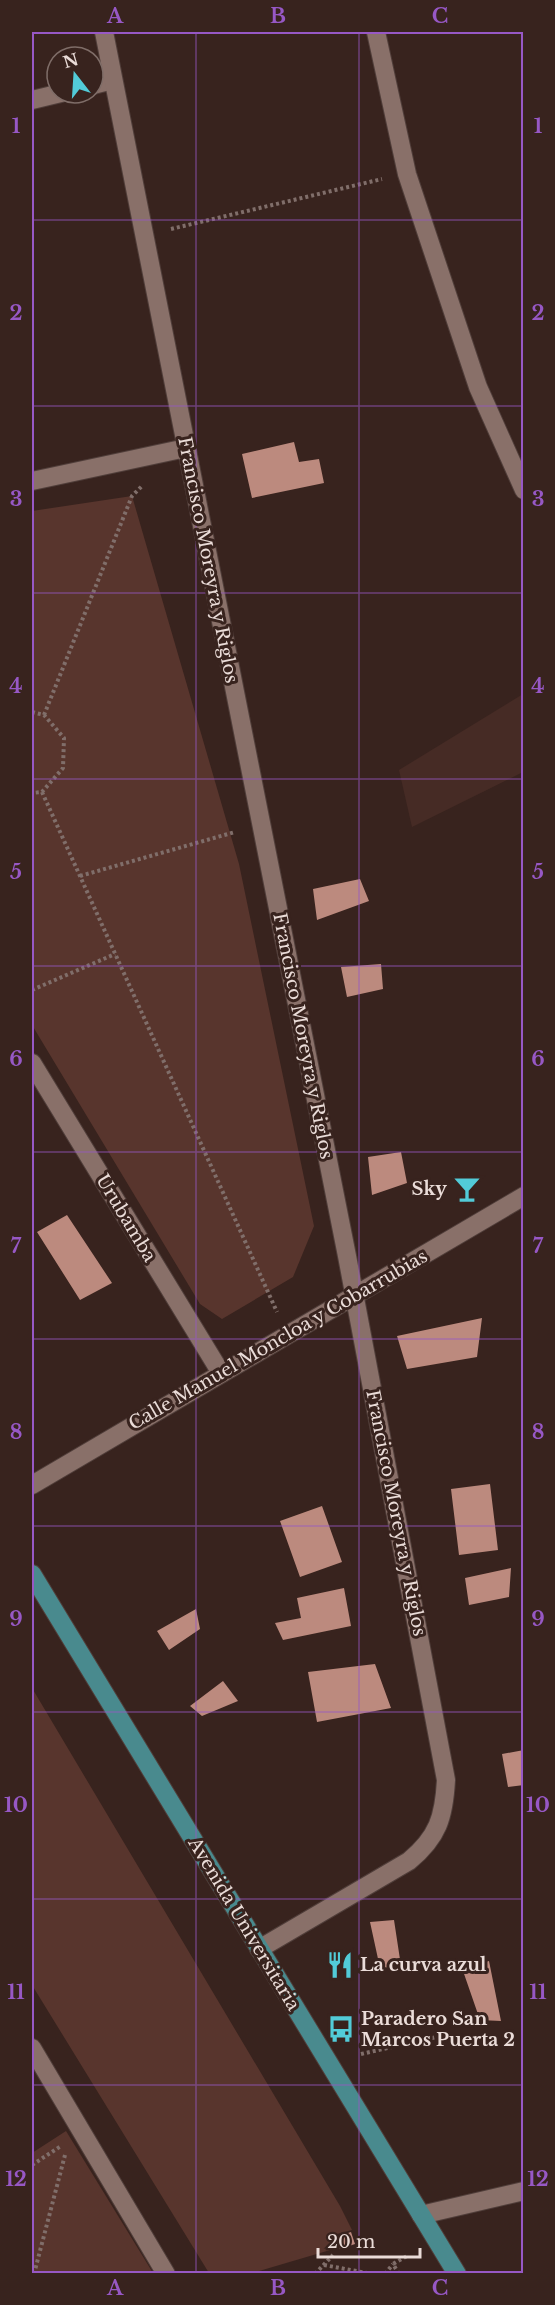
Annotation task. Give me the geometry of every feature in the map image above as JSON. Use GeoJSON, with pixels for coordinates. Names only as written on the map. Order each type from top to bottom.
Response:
{"type":"FeatureCollection","features":[{"type":"Feature","properties":{"kind":"main road","name":"Avenida Universitaria"},"geometry":{"type":"LineString","coordinates":[[32,1574],[457,2274]]}},
{"type":"Feature","properties":{"kind":"street","name":"Francisco Moreyra y Riglos"},"geometry":{"type":"LineString","coordinates":[[104,32],[354,1296],[446,1780],[445,1804],[438,1828],[421,1852],[260,1949]]}},
{"type":"Feature","properties":{"kind":"street"},"geometry":{"type":"LineString","coordinates":[[376,32],[406,174],[478,387],[524,490]]}},
{"type":"Feature","properties":{"kind":"street"},"geometry":{"type":"LineString","coordinates":[[105,82],[113,80]]}},
{"type":"Feature","properties":{"kind":"street"},"geometry":{"type":"LineString","coordinates":[[32,481],[186,448]]}},
{"type":"Feature","properties":{"kind":"street","name":"Urubamba"},"geometry":{"type":"LineString","coordinates":[[32,1063],[221,1374]]}},
{"type":"Feature","properties":{"kind":"street","name":"Calle Manuel Moncloa y Cobarrubias"},"geometry":{"type":"LineString","coordinates":[[32,1485],[524,1196]]}},
{"type":"Feature","properties":{"kind":"street"},"geometry":{"type":"LineString","coordinates":[[32,2048],[166,2274]]}},
{"type":"Feature","properties":{"kind":"street"},"geometry":{"type":"LineString","coordinates":[[421,2215],[524,2191]]}},
{"type":"Feature","properties":{"kind":"path"},"geometry":{"type":"LineString","coordinates":[[144,236],[406,174]]}},
{"type":"Feature","properties":{"kind":"path"},"geometry":{"type":"LineString","coordinates":[[44,715],[132,496],[147,482]]}},
{"type":"Feature","properties":{"kind":"path"},"geometry":{"type":"LineString","coordinates":[[32,712],[44,715],[64,738],[63,768],[42,792],[32,793]]}},
{"type":"Feature","properties":{"kind":"path"},"geometry":{"type":"LineString","coordinates":[[42,792],[287,1335]]}},
{"type":"Feature","properties":{"kind":"path"},"geometry":{"type":"LineString","coordinates":[[80,876],[261,824]]}},
{"type":"Feature","properties":{"kind":"path"},"geometry":{"type":"LineString","coordinates":[[32,990],[115,954]]}},
{"type":"Feature","properties":{"kind":"path"},"geometry":{"type":"LineString","coordinates":[[361,2054],[441,2036]]}},
{"type":"Feature","properties":{"kind":"path"},"geometry":{"type":"LineString","coordinates":[[32,2165],[69,2141]]}},
{"type":"Feature","properties":{"kind":"path"},"geometry":{"type":"LineString","coordinates":[[34,2274],[66,2152]]}},
{"type":"Feature","properties":{"kind":"path"},"geometry":{"type":"LineString","coordinates":[[315,2274],[333,2255]]}},
{"type":"Feature","properties":{"kind":"path"},"geometry":{"type":"LineString","coordinates":[[385,2274],[393,2264],[407,2256]]}},
{"type":"Feature","properties":{"kind":"path"},"geometry":{"type":"LineString","coordinates":[[393,2264],[399,2274]]}},
{"type":"Feature","properties":{"kind":"path"},"geometry":{"type":"LineString","coordinates":[[324,2265],[372,2274]]}},
{"type":"Feature","properties":{"kind":"shaded area"},"geometry":{"type":"Polygon","coordinates":[[[132,496],[239,864],[314,1226],[293,1277],[222,1319],[200,1304],[32,1025],[32,511],[132,496]]]}},
{"type":"Feature","properties":{"kind":"shaded area"},"geometry":{"type":"Polygon","coordinates":[[[523,694],[523,772],[412,827],[399,770],[523,694]]]}},
{"type":"Feature","properties":{"kind":"shaded area"},"geometry":{"type":"Polygon","coordinates":[[[32,1688],[340,2206],[352,2230],[333,2235],[337,2248],[252,2273],[209,2273],[32,1985],[32,1688]]]}},
{"type":"Feature","properties":{"kind":"shaded area"},"geometry":{"type":"Polygon","coordinates":[[[66,2131],[153,2273],[32,2273],[32,2153],[66,2131]]]}},
{"type":"Feature","properties":{"kind":"building"},"geometry":{"type":"Polygon","coordinates":[[[294,442],[299,462],[319,459],[324,483],[252,498],[242,454],[294,442]]]}},
{"type":"Feature","properties":{"kind":"building"},"geometry":{"type":"Polygon","coordinates":[[[360,879],[369,901],[317,920],[313,889],[360,879]]]}},
{"type":"Feature","properties":{"kind":"building"},"geometry":{"type":"Polygon","coordinates":[[[381,964],[383,989],[347,997],[341,967],[381,964]]]}},
{"type":"Feature","properties":{"kind":"building"},"geometry":{"type":"Polygon","coordinates":[[[401,1152],[407,1183],[372,1195],[368,1157],[401,1152]]]}},
{"type":"Feature","properties":{"kind":"building"},"geometry":{"type":"Polygon","coordinates":[[[67,1215],[112,1283],[80,1300],[37,1232],[67,1215]]]}},
{"type":"Feature","properties":{"kind":"building"},"geometry":{"type":"Polygon","coordinates":[[[482,1318],[477,1357],[407,1369],[397,1336],[482,1318]]]}},
{"type":"Feature","properties":{"kind":"building"},"geometry":{"type":"Polygon","coordinates":[[[490,1484],[498,1550],[459,1555],[451,1489],[490,1484]]]}},
{"type":"Feature","properties":{"kind":"building"},"geometry":{"type":"Polygon","coordinates":[[[322,1506],[342,1562],[300,1577],[280,1521],[322,1506]]]}},
{"type":"Feature","properties":{"kind":"building"},"geometry":{"type":"Polygon","coordinates":[[[511,1568],[509,1597],[469,1605],[465,1578],[511,1568]]]}},
{"type":"Feature","properties":{"kind":"building"},"geometry":{"type":"Polygon","coordinates":[[[344,1588],[351,1626],[283,1640],[275,1623],[301,1618],[297,1598],[344,1588]]]}},
{"type":"Feature","properties":{"kind":"building"},"geometry":{"type":"Polygon","coordinates":[[[196,1609],[200,1629],[169,1650],[157,1631],[196,1609]]]}},
{"type":"Feature","properties":{"kind":"building"},"geometry":{"type":"Polygon","coordinates":[[[375,1664],[391,1708],[317,1722],[308,1672],[375,1664]]]}},
{"type":"Feature","properties":{"kind":"building"},"geometry":{"type":"Polygon","coordinates":[[[223,1681],[238,1701],[202,1716],[190,1706],[223,1681]]]}},
{"type":"Feature","properties":{"kind":"building"},"geometry":{"type":"Polygon","coordinates":[[[524,1750],[524,1785],[508,1787],[502,1754],[524,1750]]]}},
{"type":"Feature","properties":{"kind":"building"},"geometry":{"type":"Polygon","coordinates":[[[394,1920],[401,1966],[380,1968],[370,1922],[394,1920]]]}},
{"type":"Feature","properties":{"kind":"building"},"geometry":{"type":"Polygon","coordinates":[[[489,1961],[501,2021],[480,2020],[462,1968],[489,1961]]]}},
{"type":"Feature","properties":{"kind":"building"},"geometry":{"type":"Polygon","coordinates":[[[351,2232],[355,2244],[340,2249],[336,2237],[351,2232]]]}},
{"type":"Feature","properties":{"kind":"place","name":"Sky"},"geometry":{"type":"Point","coordinates":[467,1189]}},
{"type":"Feature","properties":{"kind":"place","name":"La curva azul"},"geometry":{"type":"Point","coordinates":[340,1965]}},
{"type":"Feature","properties":{"kind":"place","name":"Paradero San Marcos Puerta 2"},"geometry":{"type":"Point","coordinates":[341,2029]}}]}
